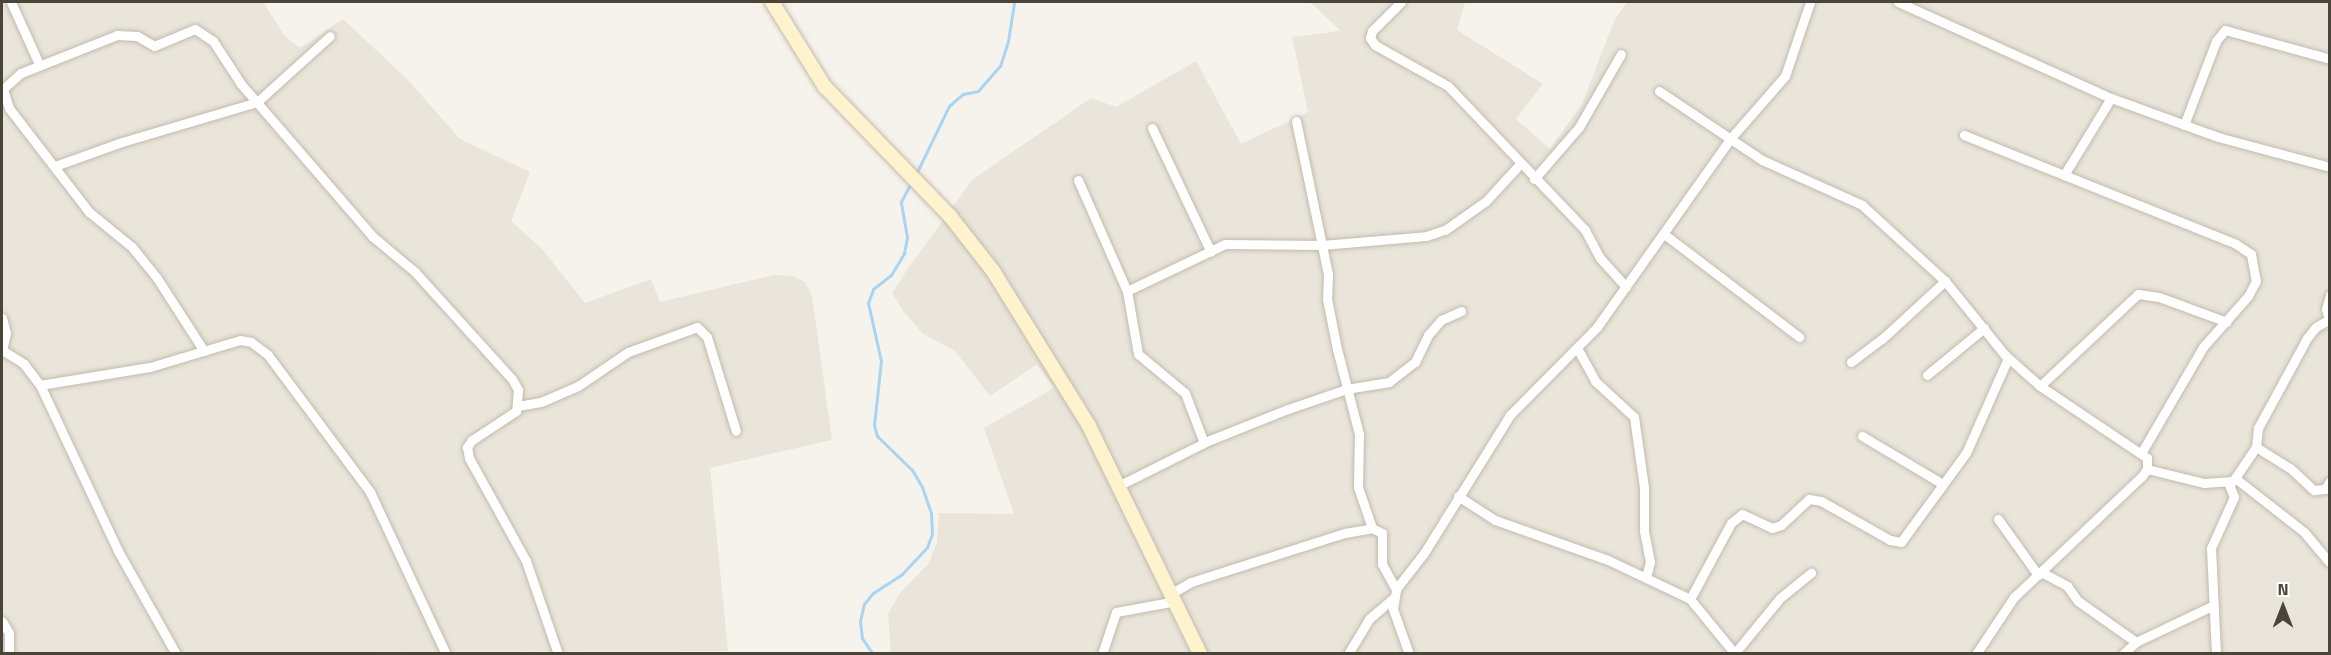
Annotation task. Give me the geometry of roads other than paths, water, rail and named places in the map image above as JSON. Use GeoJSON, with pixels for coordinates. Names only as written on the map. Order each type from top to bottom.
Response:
{"type":"FeatureCollection","features":[{"type":"Feature","properties":{"kind":"main road"},"geometry":{"type":"LineString","coordinates":[[772,2],[798,49],[825,87],[903,171],[968,236],[993,271],[1089,426],[1120,485],[1200,654]]}},
{"type":"Feature","properties":{"kind":"street"},"geometry":{"type":"LineString","coordinates":[[11,2],[39,64]]}},
{"type":"Feature","properties":{"kind":"street"},"geometry":{"type":"LineString","coordinates":[[1401,2],[1372,31],[1370,38],[1375,45],[1448,86],[1585,230],[1600,258],[1626,287]]}},
{"type":"Feature","properties":{"kind":"street"},"geometry":{"type":"LineString","coordinates":[[1348,654],[1369,619],[1394,594],[1424,553],[1510,415],[1577,348],[1626,287],[1730,139],[1785,76],[1810,2]]}},
{"type":"Feature","properties":{"kind":"street"},"geometry":{"type":"LineString","coordinates":[[1898,2],[2111,98],[2184,125],[2330,167]]}},
{"type":"Feature","properties":{"kind":"street"},"geometry":{"type":"LineString","coordinates":[[204,351],[157,278],[132,247],[89,212],[56,166],[5,109],[3,89],[39,64],[117,35],[137,36],[154,46],[195,29],[213,41],[257,102],[372,236],[415,272],[498,362],[518,390],[518,406]]}},
{"type":"Feature","properties":{"kind":"street"},"geometry":{"type":"LineString","coordinates":[[2184,125],[2216,41],[2225,30],[2330,59]]}},
{"type":"Feature","properties":{"kind":"street"},"geometry":{"type":"LineString","coordinates":[[56,166],[122,142],[257,102],[330,36]]}},
{"type":"Feature","properties":{"kind":"street"},"geometry":{"type":"LineString","coordinates":[[1534,179],[1579,127],[1621,54]]}},
{"type":"Feature","properties":{"kind":"street"},"geometry":{"type":"LineString","coordinates":[[1659,91],[1762,160],[1862,204],[1945,281],[2008,358],[2040,386],[2142,452],[2147,469]]}},
{"type":"Feature","properties":{"kind":"street"},"geometry":{"type":"LineString","coordinates":[[2064,175],[2111,98]]}},
{"type":"Feature","properties":{"kind":"street"},"geometry":{"type":"LineString","coordinates":[[1296,121],[1328,274],[1327,299],[1346,389],[1359,434],[1358,488],[1372,528]]}},
{"type":"Feature","properties":{"kind":"street"},"geometry":{"type":"LineString","coordinates":[[1152,128],[1211,252]]}},
{"type":"Feature","properties":{"kind":"street"},"geometry":{"type":"LineString","coordinates":[[1964,135],[2236,244],[2251,254],[2256,281],[2227,322],[2203,347],[2142,452]]}},
{"type":"Feature","properties":{"kind":"street"},"geometry":{"type":"LineString","coordinates":[[1127,291],[1211,252],[1241,243],[1322,245],[1425,236],[1445,230],[1486,201],[1520,164]]}},
{"type":"Feature","properties":{"kind":"street"},"geometry":{"type":"LineString","coordinates":[[1077,180],[1127,291],[1138,354],[1185,393],[1204,443]]}},
{"type":"Feature","properties":{"kind":"street"},"geometry":{"type":"LineString","coordinates":[[1664,234],[1799,337]]}},
{"type":"Feature","properties":{"kind":"street"},"geometry":{"type":"LineString","coordinates":[[1851,362],[1882,339],[1945,281]]}},
{"type":"Feature","properties":{"kind":"street"},"geometry":{"type":"LineString","coordinates":[[2040,386],[2138,294],[2159,297],[2227,322]]}},
{"type":"Feature","properties":{"kind":"street"},"geometry":{"type":"LineString","coordinates":[[2216,654],[2211,548],[2234,497],[2231,480],[2256,447],[2265,413],[2307,338],[2329,319],[2326,309],[2330,295]]}},
{"type":"Feature","properties":{"kind":"street"},"geometry":{"type":"LineString","coordinates":[[1120,485],[1204,443],[1346,389],[1389,382],[1403,374],[1415,362],[1428,335],[1441,320],[1461,311]]}},
{"type":"Feature","properties":{"kind":"street"},"geometry":{"type":"LineString","coordinates":[[2,318],[6,333],[2,350],[24,364],[40,385],[118,551],[176,654]]}},
{"type":"Feature","properties":{"kind":"street"},"geometry":{"type":"LineString","coordinates":[[558,654],[526,561],[469,458],[467,447],[472,440],[518,406],[541,402],[596,375],[628,352],[697,327],[707,337],[736,431]]}},
{"type":"Feature","properties":{"kind":"street"},"geometry":{"type":"LineString","coordinates":[[1927,375],[1984,328]]}},
{"type":"Feature","properties":{"kind":"street"},"geometry":{"type":"LineString","coordinates":[[40,385],[150,367],[240,340],[268,355],[370,492],[442,652]]}},
{"type":"Feature","properties":{"kind":"street"},"geometry":{"type":"LineString","coordinates":[[1577,348],[1594,381],[1634,417],[1644,488],[1644,531],[1650,562],[1646,578]]}},
{"type":"Feature","properties":{"kind":"street"},"geometry":{"type":"LineString","coordinates":[[1690,599],[1731,523],[1742,514],[1772,528],[1781,525],[1809,500],[1821,501],[1890,540],[1901,542],[1912,532],[1941,483],[1978,431],[2008,358]]}},
{"type":"Feature","properties":{"kind":"street"},"geometry":{"type":"LineString","coordinates":[[1862,436],[1941,483]]}},
{"type":"Feature","properties":{"kind":"street"},"geometry":{"type":"LineString","coordinates":[[2256,447],[2290,468],[2314,490],[2325,489],[2330,481]]}},
{"type":"Feature","properties":{"kind":"street"},"geometry":{"type":"LineString","coordinates":[[2147,469],[2204,483],[2231,480],[2304,532],[2330,563]]}},
{"type":"Feature","properties":{"kind":"street"},"geometry":{"type":"LineString","coordinates":[[1976,654],[2014,597],[2147,469]]}},
{"type":"Feature","properties":{"kind":"street"},"geometry":{"type":"LineString","coordinates":[[1458,496],[1495,520],[1646,578],[1690,599],[1734,653],[1780,598],[1811,573]]}},
{"type":"Feature","properties":{"kind":"street"},"geometry":{"type":"LineString","coordinates":[[1998,519],[2039,574],[2067,586],[2078,601],[2136,642]]}},
{"type":"Feature","properties":{"kind":"street"},"geometry":{"type":"LineString","coordinates":[[1102,654],[1116,612],[1174,597],[1191,582],[1345,533],[1372,528],[1382,533],[1382,564],[1394,594],[1409,654]]}},
{"type":"Feature","properties":{"kind":"street"},"geometry":{"type":"LineString","coordinates":[[2123,654],[2136,642],[2214,605]]}},
{"type":"Feature","properties":{"kind":"street"},"geometry":{"type":"LineString","coordinates":[[2,621],[9,633],[9,654]]}},
{"type":"Feature","properties":{"kind":"waterway"},"geometry":{"type":"LineString","coordinates":[[916,174],[949,106],[963,94],[978,91],[1000,66],[1008,41],[1014,2]]}},
{"type":"Feature","properties":{"kind":"waterway"},"geometry":{"type":"LineString","coordinates":[[873,654],[862,638],[860,621],[864,604],[873,593],[902,574],[927,547],[932,534],[931,513],[922,487],[912,470],[877,436],[874,425],[881,361],[868,303],[873,289],[891,275],[904,253],[907,237],[901,202],[911,182]]}}]}
